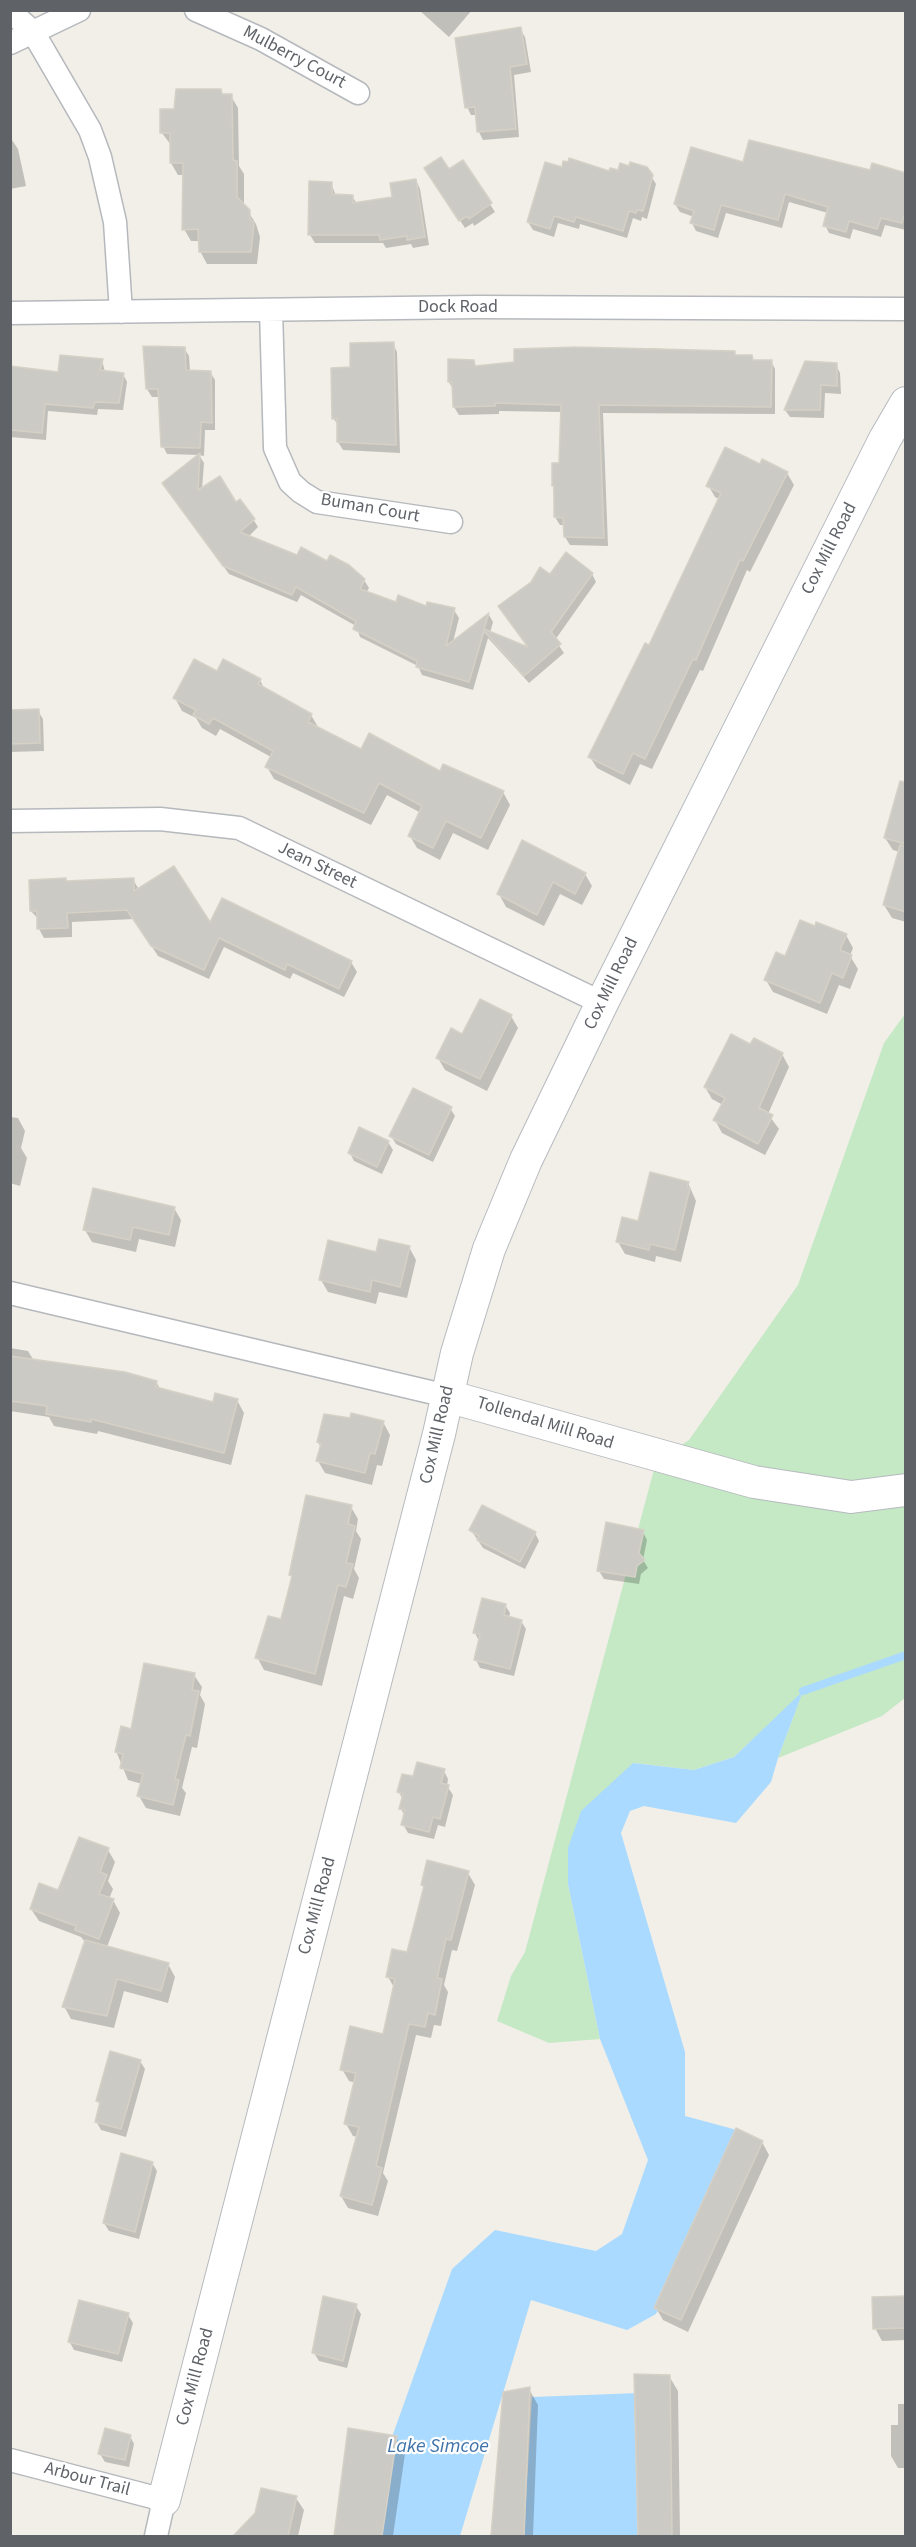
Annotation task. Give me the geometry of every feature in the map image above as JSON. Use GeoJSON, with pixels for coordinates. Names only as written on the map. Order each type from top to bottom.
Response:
{"type":"FeatureCollection","features":[{"type":"Feature","properties":{"kind":"street"},"geometry":{"type":"LineString","coordinates":[[10,43],[79,10]]}},
{"type":"Feature","properties":{"kind":"street","name":"Mulberry Court"},"geometry":{"type":"LineString","coordinates":[[196,10],[261,39],[358,93]]}},
{"type":"Feature","properties":{"kind":"street"},"geometry":{"type":"LineString","coordinates":[[10,11],[33,32],[75,101],[90,130],[100,157],[115,222],[121,312]]}},
{"type":"Feature","properties":{"kind":"street","name":"Dock Road"},"geometry":{"type":"LineString","coordinates":[[10,313],[271,310],[906,309]]}},
{"type":"Feature","properties":{"kind":"street","name":"Buman Court"},"geometry":{"type":"LineString","coordinates":[[271,310],[275,448],[290,482],[317,502],[451,522]]}},
{"type":"Feature","properties":{"kind":"street","name":"Cox Mill Road"},"geometry":{"type":"LineString","coordinates":[[156,2536],[457,1353],[497,1228],[526,1160],[602,1003],[879,449],[906,403]]}},
{"type":"Feature","properties":{"kind":"street","name":"Jean Street"},"geometry":{"type":"LineString","coordinates":[[10,821],[160,819],[239,828],[602,1003]]}},
{"type":"Feature","properties":{"kind":"street","name":"Tollendal Mill Road"},"geometry":{"type":"LineString","coordinates":[[10,1293],[447,1396],[754,1482],[851,1497],[906,1490]]}},
{"type":"Feature","properties":{"kind":"street","name":"Arbour Trail"},"geometry":{"type":"LineString","coordinates":[[10,2460],[164,2500]]}},
{"type":"Feature","properties":{"kind":"green space"},"geometry":{"type":"Polygon","coordinates":[[[905,1014],[905,1698],[882,1716],[778,1758],[802,1693],[734,1757],[694,1770],[633,1763],[568,1884],[600,2039],[549,2043],[497,2021],[511,1976],[525,1952],[656,1462],[689,1440],[798,1285],[884,1043],[905,1014]]]}},
{"type":"Feature","properties":{"kind":"water","name":"Lake Simcoe"},"geometry":{"type":"Polygon","coordinates":[[[803,1691],[771,1782],[736,1823],[644,1806],[630,1811],[621,1833],[685,2052],[685,2116],[748,2133],[656,2314],[627,2330],[531,2300],[460,2536],[378,2536],[392,2437],[452,2269],[495,2230],[596,2251],[622,2234],[648,2160],[600,2039],[568,1884],[568,1848],[581,1811],[633,1763],[694,1770],[734,1757],[803,1691]]]}},
{"type":"Feature","properties":{"kind":"water","name":"Lake Simcoe"},"geometry":{"type":"Polygon","coordinates":[[[639,2393],[639,2536],[524,2536],[532,2397],[639,2393]]]}},
{"type":"Feature","properties":{"kind":"building"},"geometry":{"type":"Polygon","coordinates":[[[521,27],[527,64],[510,67],[516,129],[477,132],[475,107],[465,108],[455,38],[521,27]]]}},
{"type":"Feature","properties":{"kind":"building"},"geometry":{"type":"Polygon","coordinates":[[[176,89],[221,89],[222,94],[232,94],[233,160],[237,161],[237,197],[250,210],[250,219],[254,223],[251,252],[199,252],[198,229],[182,230],[183,163],[170,163],[170,133],[160,133],[160,109],[174,109],[176,89]]]}},
{"type":"Feature","properties":{"kind":"building"},"geometry":{"type":"Polygon","coordinates":[[[749,140],[870,170],[872,163],[906,173],[906,210],[902,223],[881,218],[877,229],[849,221],[846,232],[823,226],[828,207],[785,194],[778,220],[721,205],[714,230],[690,223],[694,211],[674,204],[691,147],[743,162],[749,140]]]}},
{"type":"Feature","properties":{"kind":"building"},"geometry":{"type":"Polygon","coordinates":[[[441,157],[449,169],[463,160],[492,203],[469,219],[467,216],[459,221],[424,168],[441,157]]]}},
{"type":"Feature","properties":{"kind":"building"},"geometry":{"type":"Polygon","coordinates":[[[569,158],[609,171],[610,168],[618,170],[620,163],[629,166],[630,162],[647,167],[653,175],[643,211],[637,210],[636,213],[629,211],[623,231],[576,217],[574,222],[554,216],[550,229],[527,222],[545,162],[562,167],[563,161],[568,162],[569,158]]]}},
{"type":"Feature","properties":{"kind":"building"},"geometry":{"type":"Polygon","coordinates":[[[416,179],[425,237],[407,240],[407,236],[380,240],[379,235],[308,235],[309,181],[332,182],[332,194],[353,195],[353,203],[392,197],[390,183],[416,179]]]}},
{"type":"Feature","properties":{"kind":"building"},"geometry":{"type":"Polygon","coordinates":[[[394,342],[396,445],[337,442],[337,419],[332,419],[331,368],[350,367],[350,343],[394,342]]]}},
{"type":"Feature","properties":{"kind":"building"},"geometry":{"type":"Polygon","coordinates":[[[143,346],[185,347],[186,370],[211,371],[212,423],[201,422],[200,448],[161,447],[158,389],[146,389],[143,346]]]}},
{"type":"Feature","properties":{"kind":"building"},"geometry":{"type":"Polygon","coordinates":[[[577,347],[735,351],[735,355],[752,355],[753,360],[772,360],[771,407],[599,405],[604,538],[564,537],[563,518],[554,517],[554,486],[552,486],[552,463],[559,463],[561,405],[495,403],[495,406],[453,407],[452,382],[448,382],[448,359],[474,360],[475,366],[514,362],[514,349],[577,347]]]}},
{"type":"Feature","properties":{"kind":"building"},"geometry":{"type":"Polygon","coordinates":[[[60,355],[103,359],[100,370],[124,373],[119,403],[95,402],[93,408],[45,404],[42,433],[10,430],[10,366],[58,372],[60,355]]]}},
{"type":"Feature","properties":{"kind":"building"},"geometry":{"type":"Polygon","coordinates":[[[805,361],[837,363],[837,386],[821,385],[820,410],[784,410],[805,361]]]}},
{"type":"Feature","properties":{"kind":"building"},"geometry":{"type":"Polygon","coordinates":[[[725,447],[760,464],[762,459],[788,472],[743,561],[740,560],[696,660],[693,659],[645,759],[633,753],[623,774],[588,757],[645,643],[649,645],[721,493],[706,486],[725,447]]]}},
{"type":"Feature","properties":{"kind":"building"},"geometry":{"type":"Polygon","coordinates":[[[200,453],[198,490],[220,476],[236,502],[240,499],[255,519],[240,532],[297,555],[301,547],[327,561],[330,555],[349,565],[365,579],[360,589],[396,602],[398,595],[426,606],[427,602],[455,608],[446,646],[489,613],[484,629],[528,647],[498,606],[531,582],[540,567],[550,574],[566,552],[593,573],[551,632],[561,644],[524,676],[484,631],[469,682],[416,667],[417,661],[353,629],[356,621],[296,587],[292,595],[223,566],[162,483],[200,453]]]}},
{"type":"Feature","properties":{"kind":"building"},"geometry":{"type":"Polygon","coordinates":[[[194,659],[217,671],[223,659],[261,679],[258,684],[312,714],[308,722],[361,749],[369,733],[440,771],[443,764],[504,791],[481,838],[446,821],[433,848],[408,836],[422,806],[379,783],[364,813],[265,767],[273,751],[213,718],[209,724],[193,715],[196,710],[173,698],[194,659]]]}},
{"type":"Feature","properties":{"kind":"building"},"geometry":{"type":"Polygon","coordinates":[[[39,709],[40,743],[10,744],[10,710],[39,709]]]}},
{"type":"Feature","properties":{"kind":"building"},"geometry":{"type":"Polygon","coordinates":[[[900,781],[906,782],[906,844],[884,838],[900,781]]]}},
{"type":"Feature","properties":{"kind":"building"},"geometry":{"type":"Polygon","coordinates":[[[522,840],[586,873],[575,894],[553,882],[537,915],[497,894],[522,840]]]}},
{"type":"Feature","properties":{"kind":"building"},"geometry":{"type":"Polygon","coordinates":[[[900,845],[906,846],[906,912],[883,905],[900,845]]]}},
{"type":"Feature","properties":{"kind":"building"},"geometry":{"type":"Polygon","coordinates":[[[174,866],[210,922],[222,898],[352,961],[339,989],[287,964],[285,970],[219,938],[204,970],[151,946],[127,910],[67,913],[68,928],[37,929],[37,911],[30,911],[29,880],[134,878],[134,891],[174,866]]]}},
{"type":"Feature","properties":{"kind":"building"},"geometry":{"type":"Polygon","coordinates":[[[800,920],[815,926],[816,922],[847,934],[840,950],[852,955],[843,978],[832,973],[820,1003],[764,980],[776,952],[785,956],[800,920]]]}},
{"type":"Feature","properties":{"kind":"building"},"geometry":{"type":"Polygon","coordinates":[[[480,999],[512,1015],[480,1079],[436,1058],[451,1028],[462,1034],[480,999]]]}},
{"type":"Feature","properties":{"kind":"building"},"geometry":{"type":"Polygon","coordinates":[[[731,1034],[750,1044],[754,1038],[783,1053],[759,1108],[773,1115],[758,1144],[713,1120],[725,1098],[704,1087],[731,1034]]]}},
{"type":"Feature","properties":{"kind":"building"},"geometry":{"type":"Polygon","coordinates":[[[413,1088],[452,1107],[429,1155],[389,1136],[413,1088]]]}},
{"type":"Feature","properties":{"kind":"building"},"geometry":{"type":"Polygon","coordinates":[[[359,1127],[389,1141],[377,1167],[348,1153],[359,1127]]]}},
{"type":"Feature","properties":{"kind":"building"},"geometry":{"type":"Polygon","coordinates":[[[650,1172],[689,1182],[687,1187],[690,1188],[675,1250],[650,1244],[649,1250],[616,1242],[622,1217],[638,1221],[650,1172]]]}},
{"type":"Feature","properties":{"kind":"building"},"geometry":{"type":"Polygon","coordinates":[[[93,1188],[175,1207],[169,1235],[133,1227],[130,1240],[83,1230],[93,1188]]]}},
{"type":"Feature","properties":{"kind":"building"},"geometry":{"type":"Polygon","coordinates":[[[379,1239],[410,1246],[400,1287],[372,1280],[370,1292],[319,1280],[328,1240],[376,1252],[379,1239]]]}},
{"type":"Feature","properties":{"kind":"building"},"geometry":{"type":"Polygon","coordinates":[[[10,1356],[125,1372],[157,1381],[156,1387],[213,1402],[215,1393],[238,1399],[224,1453],[91,1419],[91,1422],[46,1414],[47,1406],[10,1401],[10,1356]]]}},
{"type":"Feature","properties":{"kind":"building"},"geometry":{"type":"Polygon","coordinates":[[[351,1413],[384,1421],[375,1454],[370,1453],[365,1473],[316,1461],[321,1444],[317,1442],[324,1414],[350,1418],[351,1413]]]}},
{"type":"Feature","properties":{"kind":"building"},"geometry":{"type":"Polygon","coordinates":[[[306,1495],[352,1505],[348,1524],[355,1526],[346,1563],[353,1564],[346,1587],[338,1585],[315,1674],[255,1658],[268,1616],[281,1619],[292,1576],[289,1575],[306,1495]]]}},
{"type":"Feature","properties":{"kind":"building"},"geometry":{"type":"Polygon","coordinates":[[[482,1505],[536,1532],[520,1562],[477,1540],[479,1536],[469,1530],[482,1505]]]}},
{"type":"Feature","properties":{"kind":"building"},"geometry":{"type":"Polygon","coordinates":[[[606,1522],[644,1530],[639,1553],[645,1560],[637,1566],[635,1577],[597,1571],[606,1522]]]}},
{"type":"Feature","properties":{"kind":"building"},"geometry":{"type":"Polygon","coordinates":[[[482,1598],[506,1604],[504,1615],[522,1620],[510,1669],[474,1660],[480,1634],[473,1633],[482,1598]]]}},
{"type":"Feature","properties":{"kind":"building"},"geometry":{"type":"Polygon","coordinates":[[[144,1663],[195,1673],[192,1690],[199,1691],[190,1736],[186,1735],[175,1779],[179,1780],[173,1805],[137,1796],[143,1774],[120,1768],[123,1754],[115,1752],[121,1726],[131,1729],[144,1663]]]}},
{"type":"Feature","properties":{"kind":"building"},"geometry":{"type":"Polygon","coordinates":[[[417,1762],[445,1769],[441,1783],[449,1785],[440,1819],[433,1817],[429,1832],[401,1825],[405,1810],[399,1809],[403,1794],[397,1792],[402,1774],[413,1776],[417,1762]]]}},
{"type":"Feature","properties":{"kind":"building"},"geometry":{"type":"Polygon","coordinates":[[[79,1837],[109,1848],[100,1872],[107,1875],[99,1894],[114,1899],[99,1939],[75,1930],[76,1926],[30,1909],[39,1883],[58,1890],[79,1837]]]}},
{"type":"Feature","properties":{"kind":"building"},"geometry":{"type":"Polygon","coordinates":[[[427,1860],[469,1871],[451,1940],[446,1939],[437,1978],[442,1979],[435,2015],[428,2013],[425,2027],[409,2024],[376,2166],[382,2168],[372,2205],[340,2196],[359,2127],[344,2124],[356,2073],[340,2070],[350,2026],[383,2034],[395,1979],[386,1977],[392,1949],[407,1952],[424,1886],[421,1885],[427,1860]]]}},
{"type":"Feature","properties":{"kind":"building"},"geometry":{"type":"Polygon","coordinates":[[[85,1940],[169,1963],[161,1991],[117,1979],[107,2016],[62,2007],[85,1940]]]}},
{"type":"Feature","properties":{"kind":"building"},"geometry":{"type":"Polygon","coordinates":[[[110,2051],[141,2060],[121,2129],[95,2122],[100,2102],[96,2101],[110,2051]]]}},
{"type":"Feature","properties":{"kind":"building"},"geometry":{"type":"Polygon","coordinates":[[[736,2128],[763,2141],[681,2320],[654,2308],[736,2128]]]}},
{"type":"Feature","properties":{"kind":"building"},"geometry":{"type":"Polygon","coordinates":[[[121,2153],[153,2162],[135,2232],[103,2223],[121,2153]]]}},
{"type":"Feature","properties":{"kind":"building"},"geometry":{"type":"Polygon","coordinates":[[[323,2296],[357,2304],[343,2361],[312,2353],[323,2296]]]}},
{"type":"Feature","properties":{"kind":"building"},"geometry":{"type":"Polygon","coordinates":[[[906,2296],[906,2328],[873,2329],[872,2297],[906,2296]]]}},
{"type":"Feature","properties":{"kind":"building"},"geometry":{"type":"Polygon","coordinates":[[[79,2300],[129,2313],[118,2354],[68,2342],[79,2300]]]}},
{"type":"Feature","properties":{"kind":"building"},"geometry":{"type":"Polygon","coordinates":[[[634,2374],[670,2375],[672,2536],[638,2536],[634,2374]]]}},
{"type":"Feature","properties":{"kind":"building"},"geometry":{"type":"Polygon","coordinates":[[[530,2387],[524,2536],[491,2536],[503,2392],[530,2387]]]}},
{"type":"Feature","properties":{"kind":"building"},"geometry":{"type":"Polygon","coordinates":[[[105,2428],[131,2435],[125,2460],[98,2454],[105,2428]]]}},
{"type":"Feature","properties":{"kind":"building"},"geometry":{"type":"Polygon","coordinates":[[[348,2428],[397,2436],[382,2536],[334,2536],[348,2428]]]}},
{"type":"Feature","properties":{"kind":"building"},"geometry":{"type":"Polygon","coordinates":[[[261,2488],[297,2496],[288,2536],[233,2536],[255,2513],[261,2488]]]}},
{"type":"Feature","properties":{"kind":"waterway"},"geometry":{"type":"LineString","coordinates":[[803,1691],[906,1655]]}}]}
